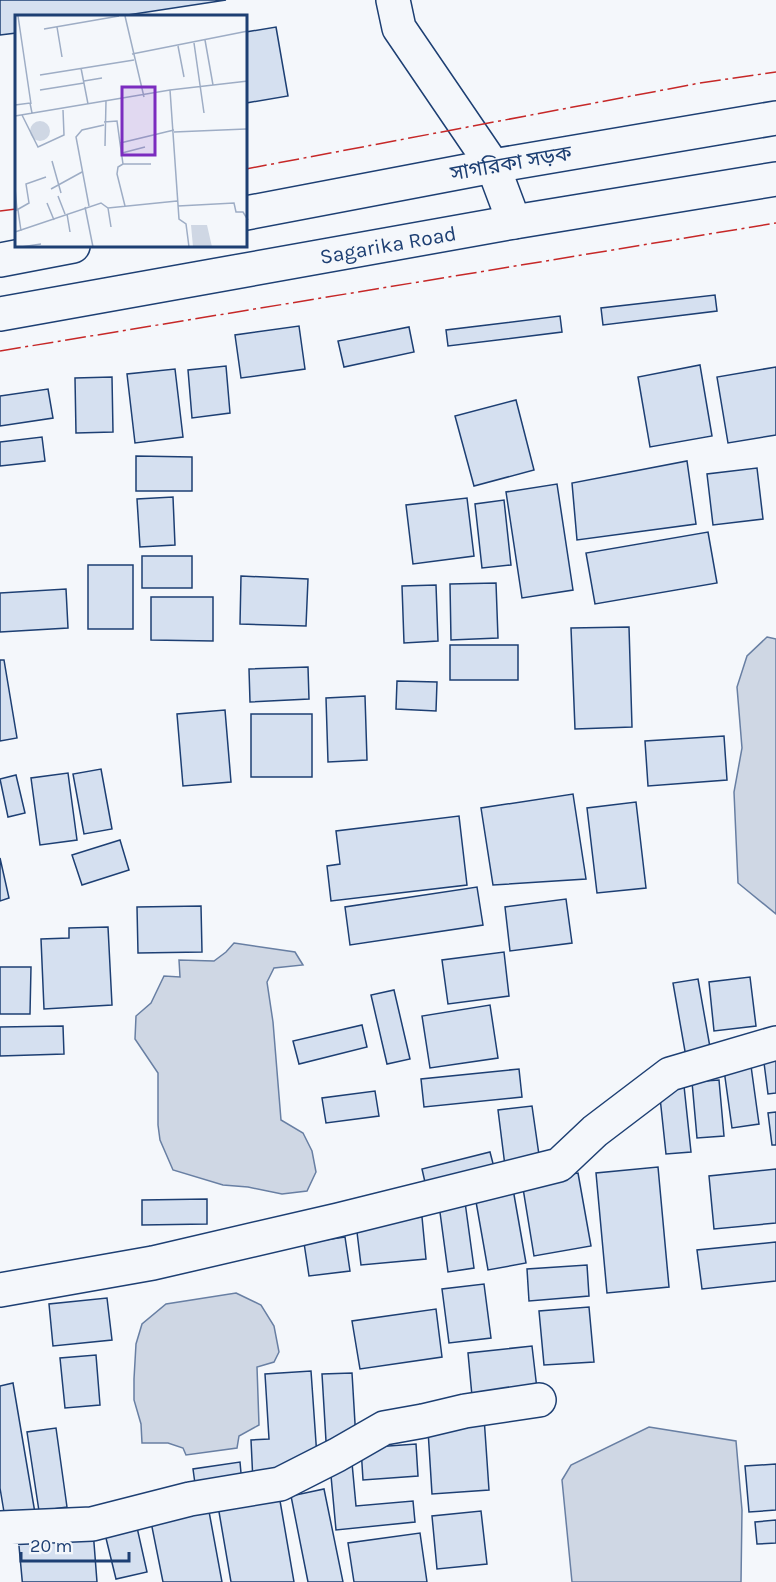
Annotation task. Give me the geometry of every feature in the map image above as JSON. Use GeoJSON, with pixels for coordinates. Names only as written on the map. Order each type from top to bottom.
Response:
{"type":"FeatureCollection","features":[{"type":"Feature","properties":{"kind":"street"},"geometry":{"type":"LineString","coordinates":[[393,0],[399,28],[493,166],[514,222]]}},
{"type":"Feature","properties":{"kind":"street","name":"সাগরিকা সড়ক"},"geometry":{"type":"LineString","coordinates":[[248,213],[493,166],[776,118]]}},
{"type":"Feature","properties":{"kind":"street","name":"Sagarika Road"},"geometry":{"type":"LineString","coordinates":[[0,314],[514,222],[776,179]]}},
{"type":"Feature","properties":{"kind":"street"},"geometry":{"type":"LineString","coordinates":[[0,260],[63,248]]}},
{"type":"Feature","properties":{"kind":"street"},"geometry":{"type":"LineString","coordinates":[[0,1290],[153,1263],[559,1165],[595,1131],[669,1074],[776,1043]]}},
{"type":"Feature","properties":{"kind":"street"},"geometry":{"type":"LineString","coordinates":[[5,1582],[0,1528],[92,1524],[190,1499],[280,1484],[384,1428],[465,1411],[539,1400]]}},
{"type":"Feature","properties":{"kind":"shaded area"},"geometry":{"type":"Polygon","coordinates":[[[767,637],[776,639],[776,914],[738,883],[734,792],[742,748],[737,687],[747,656],[767,637]]]}},
{"type":"Feature","properties":{"kind":"shaded area"},"geometry":{"type":"Polygon","coordinates":[[[234,943],[295,952],[303,965],[274,968],[267,982],[273,1022],[281,1120],[303,1133],[312,1151],[316,1172],[307,1191],[282,1194],[223,1185],[173,1170],[160,1140],[158,1073],[135,1039],[136,1016],[151,1003],[164,976],[180,977],[179,960],[214,961],[234,943]]]}},
{"type":"Feature","properties":{"kind":"shaded area"},"geometry":{"type":"Polygon","coordinates":[[[236,1293],[261,1305],[274,1326],[279,1352],[274,1362],[257,1367],[259,1425],[239,1436],[237,1448],[186,1455],[183,1448],[168,1443],[142,1443],[141,1424],[134,1400],[134,1379],[136,1344],[142,1324],[166,1304],[236,1293]]]}},
{"type":"Feature","properties":{"kind":"shaded area"},"geometry":{"type":"Polygon","coordinates":[[[649,1427],[736,1441],[742,1510],[741,1582],[572,1582],[562,1480],[571,1465],[649,1427]]]}},
{"type":"Feature","properties":{"kind":"building"},"geometry":{"type":"Polygon","coordinates":[[[0,0],[226,0],[128,15],[15,15],[15,33],[0,35],[0,0]]]}},
{"type":"Feature","properties":{"kind":"building"},"geometry":{"type":"Polygon","coordinates":[[[276,27],[288,96],[248,103],[248,32],[276,27]]]}},
{"type":"Feature","properties":{"kind":"building"},"geometry":{"type":"Polygon","coordinates":[[[715,295],[717,311],[603,325],[601,308],[715,295]]]}},
{"type":"Feature","properties":{"kind":"building"},"geometry":{"type":"Polygon","coordinates":[[[560,316],[562,332],[448,346],[446,330],[560,316]]]}},
{"type":"Feature","properties":{"kind":"building"},"geometry":{"type":"Polygon","coordinates":[[[299,326],[305,369],[241,378],[235,335],[299,326]]]}},
{"type":"Feature","properties":{"kind":"building"},"geometry":{"type":"Polygon","coordinates":[[[409,327],[414,352],[344,367],[338,341],[409,327]]]}},
{"type":"Feature","properties":{"kind":"building"},"geometry":{"type":"Polygon","coordinates":[[[700,365],[712,436],[650,447],[638,377],[700,365]]]}},
{"type":"Feature","properties":{"kind":"building"},"geometry":{"type":"Polygon","coordinates":[[[226,366],[230,413],[192,418],[188,370],[226,366]]]}},
{"type":"Feature","properties":{"kind":"building"},"geometry":{"type":"Polygon","coordinates":[[[776,367],[776,435],[728,443],[717,377],[776,367]]]}},
{"type":"Feature","properties":{"kind":"building"},"geometry":{"type":"Polygon","coordinates":[[[175,369],[183,437],[135,443],[127,374],[175,369]]]}},
{"type":"Feature","properties":{"kind":"building"},"geometry":{"type":"Polygon","coordinates":[[[112,377],[113,432],[76,433],[75,378],[112,377]]]}},
{"type":"Feature","properties":{"kind":"building"},"geometry":{"type":"Polygon","coordinates":[[[48,389],[53,418],[0,426],[0,396],[48,389]]]}},
{"type":"Feature","properties":{"kind":"building"},"geometry":{"type":"Polygon","coordinates":[[[516,400],[534,470],[474,486],[455,416],[516,400]]]}},
{"type":"Feature","properties":{"kind":"building"},"geometry":{"type":"Polygon","coordinates":[[[42,437],[45,461],[0,466],[0,442],[42,437]]]}},
{"type":"Feature","properties":{"kind":"building"},"geometry":{"type":"Polygon","coordinates":[[[136,456],[192,457],[192,491],[136,491],[136,456]]]}},
{"type":"Feature","properties":{"kind":"building"},"geometry":{"type":"Polygon","coordinates":[[[687,461],[696,524],[577,540],[572,483],[687,461]]]}},
{"type":"Feature","properties":{"kind":"building"},"geometry":{"type":"Polygon","coordinates":[[[757,468],[763,519],[713,525],[707,474],[757,468]]]}},
{"type":"Feature","properties":{"kind":"building"},"geometry":{"type":"Polygon","coordinates":[[[557,484],[573,590],[522,598],[506,492],[557,484]]]}},
{"type":"Feature","properties":{"kind":"building"},"geometry":{"type":"Polygon","coordinates":[[[173,497],[175,545],[140,547],[137,499],[173,497]]]}},
{"type":"Feature","properties":{"kind":"building"},"geometry":{"type":"Polygon","coordinates":[[[467,498],[474,556],[413,564],[406,505],[467,498]]]}},
{"type":"Feature","properties":{"kind":"building"},"geometry":{"type":"Polygon","coordinates":[[[504,500],[511,565],[482,568],[475,504],[504,500]]]}},
{"type":"Feature","properties":{"kind":"building"},"geometry":{"type":"Polygon","coordinates":[[[708,532],[717,583],[595,604],[586,553],[708,532]]]}},
{"type":"Feature","properties":{"kind":"building"},"geometry":{"type":"Polygon","coordinates":[[[142,556],[192,556],[192,588],[142,588],[142,556]]]}},
{"type":"Feature","properties":{"kind":"building"},"geometry":{"type":"Polygon","coordinates":[[[88,565],[133,565],[133,629],[88,629],[88,565]]]}},
{"type":"Feature","properties":{"kind":"building"},"geometry":{"type":"Polygon","coordinates":[[[241,576],[308,579],[306,626],[240,624],[241,576]]]}},
{"type":"Feature","properties":{"kind":"building"},"geometry":{"type":"Polygon","coordinates":[[[496,583],[498,638],[451,640],[450,584],[496,583]]]}},
{"type":"Feature","properties":{"kind":"building"},"geometry":{"type":"Polygon","coordinates":[[[436,585],[438,641],[404,643],[402,586],[436,585]]]}},
{"type":"Feature","properties":{"kind":"building"},"geometry":{"type":"Polygon","coordinates":[[[66,589],[68,628],[0,632],[0,593],[66,589]]]}},
{"type":"Feature","properties":{"kind":"building"},"geometry":{"type":"Polygon","coordinates":[[[151,597],[213,597],[213,641],[151,640],[151,597]]]}},
{"type":"Feature","properties":{"kind":"building"},"geometry":{"type":"Polygon","coordinates":[[[629,627],[632,727],[575,729],[571,628],[629,627]]]}},
{"type":"Feature","properties":{"kind":"building"},"geometry":{"type":"Polygon","coordinates":[[[450,645],[518,645],[518,680],[450,680],[450,645]]]}},
{"type":"Feature","properties":{"kind":"building"},"geometry":{"type":"Polygon","coordinates":[[[0,660],[4,660],[17,738],[0,741],[0,660]]]}},
{"type":"Feature","properties":{"kind":"building"},"geometry":{"type":"Polygon","coordinates":[[[308,667],[309,699],[250,702],[249,669],[308,667]]]}},
{"type":"Feature","properties":{"kind":"building"},"geometry":{"type":"Polygon","coordinates":[[[397,681],[437,682],[436,711],[396,709],[397,681]]]}},
{"type":"Feature","properties":{"kind":"building"},"geometry":{"type":"Polygon","coordinates":[[[365,696],[367,760],[328,762],[326,698],[365,696]]]}},
{"type":"Feature","properties":{"kind":"building"},"geometry":{"type":"Polygon","coordinates":[[[225,710],[231,782],[183,786],[177,714],[225,710]]]}},
{"type":"Feature","properties":{"kind":"building"},"geometry":{"type":"Polygon","coordinates":[[[251,714],[312,714],[312,777],[251,777],[251,714]]]}},
{"type":"Feature","properties":{"kind":"building"},"geometry":{"type":"Polygon","coordinates":[[[724,736],[727,780],[648,786],[645,741],[724,736]]]}},
{"type":"Feature","properties":{"kind":"building"},"geometry":{"type":"Polygon","coordinates":[[[101,769],[112,829],[84,834],[73,774],[101,769]]]}},
{"type":"Feature","properties":{"kind":"building"},"geometry":{"type":"Polygon","coordinates":[[[68,773],[77,840],[40,845],[31,778],[68,773]]]}},
{"type":"Feature","properties":{"kind":"building"},"geometry":{"type":"Polygon","coordinates":[[[16,775],[25,813],[8,817],[0,779],[16,775]]]}},
{"type":"Feature","properties":{"kind":"building"},"geometry":{"type":"Polygon","coordinates":[[[573,794],[586,879],[493,885],[481,808],[573,794]]]}},
{"type":"Feature","properties":{"kind":"building"},"geometry":{"type":"Polygon","coordinates":[[[636,802],[646,888],[597,893],[587,808],[636,802]]]}},
{"type":"Feature","properties":{"kind":"building"},"geometry":{"type":"Polygon","coordinates":[[[459,816],[467,885],[331,901],[327,866],[340,864],[336,831],[459,816]]]}},
{"type":"Feature","properties":{"kind":"building"},"geometry":{"type":"Polygon","coordinates":[[[120,840],[129,870],[82,885],[72,855],[120,840]]]}},
{"type":"Feature","properties":{"kind":"building"},"geometry":{"type":"Polygon","coordinates":[[[0,858],[9,898],[0,901],[0,858]]]}},
{"type":"Feature","properties":{"kind":"building"},"geometry":{"type":"Polygon","coordinates":[[[477,887],[483,925],[350,945],[345,907],[477,887]]]}},
{"type":"Feature","properties":{"kind":"building"},"geometry":{"type":"Polygon","coordinates":[[[566,899],[572,943],[510,951],[505,907],[566,899]]]}},
{"type":"Feature","properties":{"kind":"building"},"geometry":{"type":"Polygon","coordinates":[[[201,906],[202,952],[138,953],[137,907],[201,906]]]}},
{"type":"Feature","properties":{"kind":"building"},"geometry":{"type":"Polygon","coordinates":[[[108,927],[112,1005],[44,1009],[41,939],[69,938],[69,928],[108,927]]]}},
{"type":"Feature","properties":{"kind":"building"},"geometry":{"type":"Polygon","coordinates":[[[504,952],[509,996],[448,1004],[442,960],[504,952]]]}},
{"type":"Feature","properties":{"kind":"building"},"geometry":{"type":"Polygon","coordinates":[[[0,967],[31,967],[30,1014],[0,1014],[0,967]]]}},
{"type":"Feature","properties":{"kind":"building"},"geometry":{"type":"Polygon","coordinates":[[[750,977],[756,1026],[714,1031],[709,982],[750,977]]]}},
{"type":"Feature","properties":{"kind":"building"},"geometry":{"type":"Polygon","coordinates":[[[698,979],[711,1053],[686,1057],[673,983],[698,979]]]}},
{"type":"Feature","properties":{"kind":"building"},"geometry":{"type":"Polygon","coordinates":[[[394,990],[410,1059],[387,1064],[371,995],[394,990]]]}},
{"type":"Feature","properties":{"kind":"building"},"geometry":{"type":"Polygon","coordinates":[[[490,1005],[498,1058],[430,1068],[422,1016],[490,1005]]]}},
{"type":"Feature","properties":{"kind":"building"},"geometry":{"type":"Polygon","coordinates":[[[362,1025],[367,1047],[299,1064],[293,1041],[362,1025]]]}},
{"type":"Feature","properties":{"kind":"building"},"geometry":{"type":"Polygon","coordinates":[[[63,1026],[64,1054],[0,1056],[0,1027],[63,1026]]]}},
{"type":"Feature","properties":{"kind":"building"},"geometry":{"type":"Polygon","coordinates":[[[776,1053],[776,1093],[768,1094],[763,1055],[776,1053]]]}},
{"type":"Feature","properties":{"kind":"building"},"geometry":{"type":"Polygon","coordinates":[[[751,1066],[759,1124],[732,1128],[724,1070],[751,1066]]]}},
{"type":"Feature","properties":{"kind":"building"},"geometry":{"type":"Polygon","coordinates":[[[519,1069],[522,1097],[424,1107],[421,1079],[519,1069]]]}},
{"type":"Feature","properties":{"kind":"building"},"geometry":{"type":"Polygon","coordinates":[[[719,1080],[724,1136],[697,1138],[692,1082],[719,1080]]]}},
{"type":"Feature","properties":{"kind":"building"},"geometry":{"type":"Polygon","coordinates":[[[684,1086],[691,1152],[666,1154],[659,1088],[684,1086]]]}},
{"type":"Feature","properties":{"kind":"building"},"geometry":{"type":"Polygon","coordinates":[[[375,1091],[379,1116],[326,1123],[322,1098],[375,1091]]]}},
{"type":"Feature","properties":{"kind":"building"},"geometry":{"type":"Polygon","coordinates":[[[532,1106],[540,1162],[505,1166],[498,1110],[532,1106]]]}},
{"type":"Feature","properties":{"kind":"building"},"geometry":{"type":"Polygon","coordinates":[[[776,1112],[776,1145],[772,1145],[768,1113],[776,1112]]]}},
{"type":"Feature","properties":{"kind":"building"},"geometry":{"type":"Polygon","coordinates":[[[490,1152],[496,1175],[427,1191],[422,1169],[490,1152]]]}},
{"type":"Feature","properties":{"kind":"building"},"geometry":{"type":"Polygon","coordinates":[[[658,1167],[669,1287],[607,1293],[596,1173],[658,1167]]]}},
{"type":"Feature","properties":{"kind":"building"},"geometry":{"type":"Polygon","coordinates":[[[776,1169],[776,1223],[714,1229],[709,1176],[776,1169]]]}},
{"type":"Feature","properties":{"kind":"building"},"geometry":{"type":"Polygon","coordinates":[[[578,1173],[591,1246],[534,1256],[522,1182],[578,1173]]]}},
{"type":"Feature","properties":{"kind":"building"},"geometry":{"type":"Polygon","coordinates":[[[513,1189],[526,1263],[488,1270],[475,1196],[513,1189]]]}},
{"type":"Feature","properties":{"kind":"building"},"geometry":{"type":"Polygon","coordinates":[[[207,1199],[207,1224],[142,1225],[142,1200],[207,1199]]]}},
{"type":"Feature","properties":{"kind":"building"},"geometry":{"type":"Polygon","coordinates":[[[465,1202],[474,1268],[448,1272],[439,1205],[465,1202]]]}},
{"type":"Feature","properties":{"kind":"building"},"geometry":{"type":"Polygon","coordinates":[[[422,1217],[426,1259],[361,1265],[356,1224],[422,1217]]]}},
{"type":"Feature","properties":{"kind":"building"},"geometry":{"type":"Polygon","coordinates":[[[345,1237],[350,1271],[309,1276],[304,1243],[345,1237]]]}},
{"type":"Feature","properties":{"kind":"building"},"geometry":{"type":"Polygon","coordinates":[[[776,1242],[776,1281],[702,1289],[697,1250],[776,1242]]]}},
{"type":"Feature","properties":{"kind":"building"},"geometry":{"type":"Polygon","coordinates":[[[587,1265],[589,1296],[529,1301],[527,1269],[587,1265]]]}},
{"type":"Feature","properties":{"kind":"building"},"geometry":{"type":"Polygon","coordinates":[[[484,1284],[491,1338],[449,1343],[442,1289],[484,1284]]]}},
{"type":"Feature","properties":{"kind":"building"},"geometry":{"type":"Polygon","coordinates":[[[107,1298],[112,1340],[53,1346],[49,1304],[107,1298]]]}},
{"type":"Feature","properties":{"kind":"building"},"geometry":{"type":"Polygon","coordinates":[[[589,1307],[594,1362],[544,1365],[539,1311],[589,1307]]]}},
{"type":"Feature","properties":{"kind":"building"},"geometry":{"type":"Polygon","coordinates":[[[436,1309],[442,1357],[360,1369],[352,1321],[436,1309]]]}},
{"type":"Feature","properties":{"kind":"building"},"geometry":{"type":"Polygon","coordinates":[[[532,1346],[537,1389],[472,1396],[468,1353],[532,1346]]]}},
{"type":"Feature","properties":{"kind":"building"},"geometry":{"type":"Polygon","coordinates":[[[96,1355],[100,1405],[65,1408],[60,1358],[96,1355]]]}},
{"type":"Feature","properties":{"kind":"building"},"geometry":{"type":"Polygon","coordinates":[[[311,1371],[317,1457],[253,1482],[251,1440],[269,1439],[265,1374],[311,1371]]]}},
{"type":"Feature","properties":{"kind":"building"},"geometry":{"type":"Polygon","coordinates":[[[352,1373],[356,1440],[326,1441],[322,1374],[352,1373]]]}},
{"type":"Feature","properties":{"kind":"building"},"geometry":{"type":"Polygon","coordinates":[[[13,1383],[35,1513],[5,1518],[0,1488],[0,1386],[13,1383]]]}},
{"type":"Feature","properties":{"kind":"building"},"geometry":{"type":"Polygon","coordinates":[[[484,1417],[489,1490],[432,1494],[428,1430],[484,1417]]]}},
{"type":"Feature","properties":{"kind":"building"},"geometry":{"type":"Polygon","coordinates":[[[56,1428],[67,1507],[39,1511],[27,1432],[56,1428]]]}},
{"type":"Feature","properties":{"kind":"building"},"geometry":{"type":"Polygon","coordinates":[[[416,1444],[418,1476],[363,1480],[361,1448],[416,1444]]]}},
{"type":"Feature","properties":{"kind":"building"},"geometry":{"type":"Polygon","coordinates":[[[240,1462],[242,1484],[196,1491],[193,1469],[240,1462]]]}},
{"type":"Feature","properties":{"kind":"building"},"geometry":{"type":"Polygon","coordinates":[[[352,1463],[356,1506],[413,1501],[415,1522],[336,1530],[330,1465],[352,1463]]]}},
{"type":"Feature","properties":{"kind":"building"},"geometry":{"type":"Polygon","coordinates":[[[776,1464],[776,1510],[749,1512],[745,1466],[776,1464]]]}},
{"type":"Feature","properties":{"kind":"building"},"geometry":{"type":"Polygon","coordinates":[[[324,1489],[343,1582],[308,1582],[291,1496],[324,1489]]]}},
{"type":"Feature","properties":{"kind":"building"},"geometry":{"type":"Polygon","coordinates":[[[279,1495],[294,1582],[231,1582],[218,1506],[279,1495]]]}},
{"type":"Feature","properties":{"kind":"building"},"geometry":{"type":"Polygon","coordinates":[[[208,1506],[222,1582],[163,1582],[150,1517],[208,1506]]]}},
{"type":"Feature","properties":{"kind":"building"},"geometry":{"type":"Polygon","coordinates":[[[481,1511],[487,1564],[437,1569],[432,1516],[481,1511]]]}},
{"type":"Feature","properties":{"kind":"building"},"geometry":{"type":"Polygon","coordinates":[[[776,1520],[776,1543],[757,1544],[755,1522],[776,1520]]]}},
{"type":"Feature","properties":{"kind":"building"},"geometry":{"type":"Polygon","coordinates":[[[136,1523],[147,1572],[116,1579],[104,1530],[136,1523]]]}},
{"type":"Feature","properties":{"kind":"building"},"geometry":{"type":"Polygon","coordinates":[[[93,1530],[97,1582],[13,1582],[9,1537],[93,1530]]]}},
{"type":"Feature","properties":{"kind":"building"},"geometry":{"type":"Polygon","coordinates":[[[420,1533],[427,1582],[354,1582],[348,1543],[420,1533]]]}},
{"type":"Feature","properties":{"kind":"power"},"geometry":{"type":"LineString","coordinates":[[248,169],[700,83],[776,72]]}},
{"type":"Feature","properties":{"kind":"power"},"geometry":{"type":"LineString","coordinates":[[0,211],[15,209]]}},
{"type":"Feature","properties":{"kind":"power"},"geometry":{"type":"LineString","coordinates":[[0,351],[776,223]]}}]}
